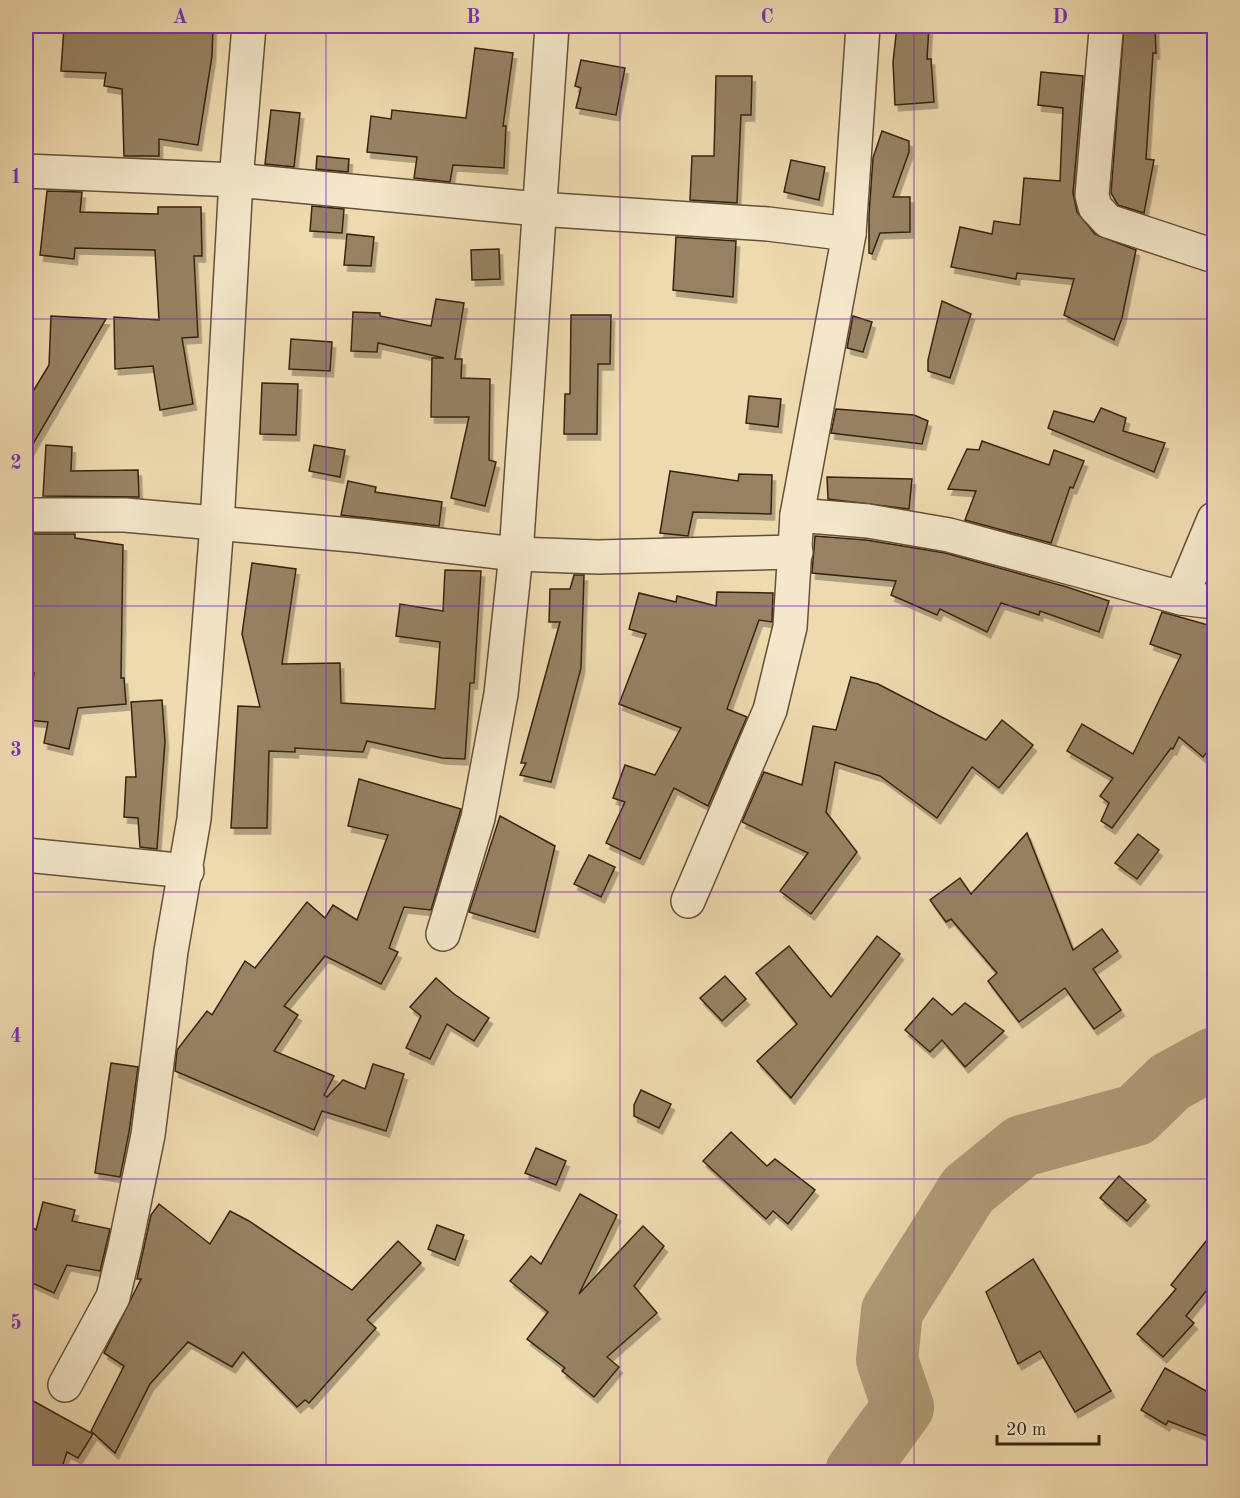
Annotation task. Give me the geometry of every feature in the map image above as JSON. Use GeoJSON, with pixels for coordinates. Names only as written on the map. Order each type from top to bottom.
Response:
{"type":"FeatureCollection","features":[{"type":"Feature","properties":{"kind":"street"},"geometry":{"type":"LineString","coordinates":[[65,1385],[113,1297],[116,1287],[148,1135],[170,962],[187,871],[194,819],[217,524],[236,180],[249,26]]}},
{"type":"Feature","properties":{"kind":"street"},"geometry":{"type":"LineString","coordinates":[[443,934],[478,818],[501,694],[516,554],[552,26]]}},
{"type":"Feature","properties":{"kind":"street"},"geometry":{"type":"LineString","coordinates":[[688,901],[770,710],[790,627],[797,515],[849,234],[863,26]]}},
{"type":"Feature","properties":{"kind":"street"},"geometry":{"type":"LineString","coordinates":[[1106,32],[1092,195],[1095,207],[1108,221],[1215,256]]}},
{"type":"Feature","properties":{"kind":"street"},"geometry":{"type":"LineString","coordinates":[[26,171],[236,180],[538,209],[768,224],[849,234]]}},
{"type":"Feature","properties":{"kind":"street"},"geometry":{"type":"LineString","coordinates":[[26,515],[125,515],[362,536],[516,554],[598,557],[796,552]]}},
{"type":"Feature","properties":{"kind":"street"},"geometry":{"type":"LineString","coordinates":[[797,515],[868,521],[950,535],[1181,598],[1215,602]]}},
{"type":"Feature","properties":{"kind":"street"},"geometry":{"type":"LineString","coordinates":[[1181,598],[1215,519]]}},
{"type":"Feature","properties":{"kind":"street"},"geometry":{"type":"LineString","coordinates":[[26,855],[187,871]]}},
{"type":"Feature","properties":{"kind":"building"},"geometry":{"type":"Polygon","coordinates":[[[64,26],[213,26],[212,56],[198,145],[159,139],[159,156],[124,156],[122,89],[104,86],[106,73],[61,71],[64,26]]]}},
{"type":"Feature","properties":{"kind":"building"},"geometry":{"type":"Polygon","coordinates":[[[897,26],[929,26],[927,59],[931,59],[934,102],[895,105],[893,62],[897,26]]]}},
{"type":"Feature","properties":{"kind":"building"},"geometry":{"type":"Polygon","coordinates":[[[1124,26],[1155,26],[1156,53],[1153,53],[1146,159],[1154,160],[1144,213],[1118,205],[1111,193],[1124,26]]]}},
{"type":"Feature","properties":{"kind":"building"},"geometry":{"type":"Polygon","coordinates":[[[475,48],[513,53],[503,126],[506,126],[504,168],[453,165],[450,182],[414,178],[417,157],[367,152],[371,116],[391,119],[392,110],[466,118],[475,48]]]}},
{"type":"Feature","properties":{"kind":"building"},"geometry":{"type":"Polygon","coordinates":[[[581,60],[625,68],[616,115],[576,108],[581,88],[575,86],[581,60]]]}},
{"type":"Feature","properties":{"kind":"building"},"geometry":{"type":"Polygon","coordinates":[[[1041,72],[1083,76],[1073,193],[1077,212],[1095,234],[1136,250],[1122,318],[1114,340],[1064,315],[1074,279],[1017,273],[1016,279],[951,267],[960,227],[992,234],[994,221],[1020,225],[1024,178],[1060,181],[1063,108],[1038,105],[1041,72]]]}},
{"type":"Feature","properties":{"kind":"building"},"geometry":{"type":"Polygon","coordinates":[[[716,76],[752,76],[751,115],[741,115],[737,203],[690,200],[692,156],[714,156],[716,76]]]}},
{"type":"Feature","properties":{"kind":"building"},"geometry":{"type":"Polygon","coordinates":[[[271,110],[300,113],[294,167],[265,164],[271,110]]]}},
{"type":"Feature","properties":{"kind":"building"},"geometry":{"type":"Polygon","coordinates":[[[882,131],[909,141],[909,152],[893,197],[910,197],[910,232],[880,233],[872,254],[869,253],[869,214],[873,158],[882,131]]]}},
{"type":"Feature","properties":{"kind":"building"},"geometry":{"type":"Polygon","coordinates":[[[317,156],[349,159],[348,172],[316,169],[317,156]]]}},
{"type":"Feature","properties":{"kind":"building"},"geometry":{"type":"Polygon","coordinates":[[[791,160],[825,167],[819,200],[784,192],[791,160]]]}},
{"type":"Feature","properties":{"kind":"building"},"geometry":{"type":"Polygon","coordinates":[[[47,191],[82,192],[80,212],[158,214],[158,207],[201,207],[202,256],[194,256],[198,337],[182,338],[193,404],[160,410],[153,366],[115,369],[114,317],[159,320],[155,250],[75,248],[74,259],[40,255],[47,191]]]}},
{"type":"Feature","properties":{"kind":"building"},"geometry":{"type":"Polygon","coordinates":[[[312,206],[344,209],[342,233],[310,231],[312,206]]]}},
{"type":"Feature","properties":{"kind":"building"},"geometry":{"type":"Polygon","coordinates":[[[347,234],[374,237],[371,266],[344,265],[347,234]]]}},
{"type":"Feature","properties":{"kind":"building"},"geometry":{"type":"Polygon","coordinates":[[[676,237],[736,241],[733,297],[673,290],[676,237]]]}},
{"type":"Feature","properties":{"kind":"building"},"geometry":{"type":"Polygon","coordinates":[[[499,249],[500,279],[472,280],[471,250],[499,249]]]}},
{"type":"Feature","properties":{"kind":"building"},"geometry":{"type":"Polygon","coordinates":[[[436,299],[464,303],[455,359],[462,359],[461,378],[490,379],[489,460],[496,462],[485,506],[451,498],[469,417],[431,417],[432,358],[444,358],[378,343],[377,352],[351,351],[353,312],[380,313],[380,316],[431,326],[436,299]]]}},
{"type":"Feature","properties":{"kind":"building"},"geometry":{"type":"Polygon","coordinates":[[[942,301],[971,314],[950,378],[928,371],[928,360],[942,301]]]}},
{"type":"Feature","properties":{"kind":"building"},"geometry":{"type":"Polygon","coordinates":[[[571,315],[611,315],[610,364],[598,364],[597,434],[564,434],[565,394],[570,394],[571,315]]]}},
{"type":"Feature","properties":{"kind":"building"},"geometry":{"type":"Polygon","coordinates":[[[51,316],[106,319],[26,456],[26,403],[49,365],[51,316]]]}},
{"type":"Feature","properties":{"kind":"building"},"geometry":{"type":"Polygon","coordinates":[[[853,316],[872,322],[863,352],[847,348],[853,316]]]}},
{"type":"Feature","properties":{"kind":"building"},"geometry":{"type":"Polygon","coordinates":[[[291,339],[332,342],[330,371],[289,369],[291,339]]]}},
{"type":"Feature","properties":{"kind":"building"},"geometry":{"type":"Polygon","coordinates":[[[262,383],[298,384],[296,435],[260,434],[262,383]]]}},
{"type":"Feature","properties":{"kind":"building"},"geometry":{"type":"Polygon","coordinates":[[[749,396],[781,399],[778,427],[746,423],[749,396]]]}},
{"type":"Feature","properties":{"kind":"building"},"geometry":{"type":"Polygon","coordinates":[[[1101,408],[1126,418],[1123,431],[1165,443],[1154,472],[1048,428],[1054,411],[1094,422],[1101,408]]]}},
{"type":"Feature","properties":{"kind":"building"},"geometry":{"type":"Polygon","coordinates":[[[836,409],[914,415],[928,421],[922,444],[831,433],[836,409]]]}},
{"type":"Feature","properties":{"kind":"building"},"geometry":{"type":"Polygon","coordinates":[[[982,441],[1049,465],[1054,450],[1084,461],[1073,488],[1070,487],[1051,543],[965,520],[976,491],[948,489],[967,449],[979,450],[982,441]]]}},
{"type":"Feature","properties":{"kind":"building"},"geometry":{"type":"Polygon","coordinates":[[[46,445],[72,447],[71,471],[138,470],[139,497],[43,496],[46,445]]]}},
{"type":"Feature","properties":{"kind":"building"},"geometry":{"type":"Polygon","coordinates":[[[314,445],[345,450],[340,477],[309,471],[314,445]]]}},
{"type":"Feature","properties":{"kind":"building"},"geometry":{"type":"Polygon","coordinates":[[[670,471],[738,481],[739,474],[772,475],[771,514],[693,512],[688,536],[660,533],[670,471]]]}},
{"type":"Feature","properties":{"kind":"building"},"geometry":{"type":"Polygon","coordinates":[[[827,477],[912,479],[909,509],[828,499],[827,477]]]}},
{"type":"Feature","properties":{"kind":"building"},"geometry":{"type":"Polygon","coordinates":[[[348,481],[376,487],[375,492],[442,502],[439,526],[341,515],[348,481]]]}},
{"type":"Feature","properties":{"kind":"building"},"geometry":{"type":"Polygon","coordinates":[[[28,534],[75,534],[75,538],[123,545],[121,678],[124,678],[126,704],[78,708],[69,749],[44,743],[48,722],[28,720],[34,673],[26,673],[28,534]]]}},
{"type":"Feature","properties":{"kind":"building"},"geometry":{"type":"Polygon","coordinates":[[[815,536],[866,540],[945,553],[1109,601],[1099,632],[1040,611],[1039,615],[1001,603],[987,632],[940,609],[937,615],[891,595],[896,581],[812,573],[815,536]]]}},
{"type":"Feature","properties":{"kind":"building"},"geometry":{"type":"Polygon","coordinates":[[[252,563],[296,569],[282,664],[340,663],[341,703],[435,709],[440,642],[396,636],[400,604],[443,611],[445,570],[481,571],[474,683],[470,683],[465,759],[442,758],[367,741],[363,752],[295,748],[295,752],[269,751],[267,828],[231,828],[238,706],[260,707],[242,634],[252,563]]]}},
{"type":"Feature","properties":{"kind":"building"},"geometry":{"type":"Polygon","coordinates":[[[574,575],[584,575],[581,668],[551,782],[520,775],[526,763],[521,763],[560,622],[549,622],[550,589],[570,589],[574,575]]]}},
{"type":"Feature","properties":{"kind":"building"},"geometry":{"type":"Polygon","coordinates":[[[717,592],[773,593],[772,622],[759,620],[727,709],[747,717],[708,806],[674,788],[640,859],[606,843],[625,802],[613,798],[625,765],[655,775],[681,728],[619,704],[646,634],[629,629],[639,593],[676,602],[677,596],[716,606],[717,592]]]}},
{"type":"Feature","properties":{"kind":"building"},"geometry":{"type":"Polygon","coordinates":[[[1162,612],[1215,627],[1215,743],[1203,757],[1179,737],[1173,749],[1171,748],[1112,828],[1101,821],[1109,803],[1100,796],[1113,778],[1067,751],[1082,724],[1133,754],[1181,655],[1150,644],[1162,612]]]}},
{"type":"Feature","properties":{"kind":"building"},"geometry":{"type":"Polygon","coordinates":[[[851,677],[878,684],[986,740],[1002,720],[1033,745],[999,788],[972,767],[937,818],[880,776],[835,762],[826,812],[857,852],[811,914],[780,891],[808,853],[742,822],[764,772],[802,785],[813,726],[836,730],[851,677]]]}},
{"type":"Feature","properties":{"kind":"building"},"geometry":{"type":"Polygon","coordinates":[[[162,700],[165,742],[157,849],[140,847],[138,818],[124,817],[126,777],[136,777],[131,702],[162,700]]]}},
{"type":"Feature","properties":{"kind":"building"},"geometry":{"type":"Polygon","coordinates":[[[359,779],[461,809],[431,910],[404,907],[389,948],[398,952],[381,984],[325,956],[284,1006],[298,1015],[274,1051],[334,1076],[324,1095],[327,1097],[343,1080],[365,1089],[373,1064],[404,1074],[386,1131],[322,1111],[314,1130],[175,1071],[177,1050],[207,1011],[212,1015],[245,961],[255,968],[307,902],[325,918],[333,905],[357,920],[388,835],[348,826],[359,779]]]}},
{"type":"Feature","properties":{"kind":"building"},"geometry":{"type":"Polygon","coordinates":[[[500,816],[555,846],[535,932],[469,912],[500,816]]]}},
{"type":"Feature","properties":{"kind":"building"},"geometry":{"type":"Polygon","coordinates":[[[1027,833],[1073,950],[1102,929],[1118,951],[1093,969],[1121,1010],[1094,1029],[1065,988],[1019,1022],[988,981],[997,973],[951,919],[946,922],[930,900],[960,878],[971,894],[1027,833]]]}},
{"type":"Feature","properties":{"kind":"building"},"geometry":{"type":"Polygon","coordinates":[[[1138,834],[1159,850],[1137,879],[1115,863],[1138,834]]]}},
{"type":"Feature","properties":{"kind":"building"},"geometry":{"type":"Polygon","coordinates":[[[589,855],[615,867],[601,897],[574,884],[589,855]]]}},
{"type":"Feature","properties":{"kind":"building"},"geometry":{"type":"Polygon","coordinates":[[[877,936],[900,954],[791,1098],[757,1061],[797,1024],[756,973],[789,946],[831,997],[877,936]]]}},
{"type":"Feature","properties":{"kind":"building"},"geometry":{"type":"Polygon","coordinates":[[[725,976],[746,999],[722,1021],[700,998],[725,976]]]}},
{"type":"Feature","properties":{"kind":"building"},"geometry":{"type":"Polygon","coordinates":[[[436,978],[454,994],[489,1018],[474,1041],[447,1024],[430,1059],[406,1048],[421,1016],[410,1007],[436,978]]]}},
{"type":"Feature","properties":{"kind":"building"},"geometry":{"type":"Polygon","coordinates":[[[933,998],[952,1015],[965,1003],[1004,1031],[965,1067],[942,1040],[930,1052],[905,1030],[933,998]]]}},
{"type":"Feature","properties":{"kind":"building"},"geometry":{"type":"Polygon","coordinates":[[[111,1063],[138,1067],[120,1177],[95,1173],[111,1063]]]}},
{"type":"Feature","properties":{"kind":"building"},"geometry":{"type":"Polygon","coordinates":[[[641,1090],[671,1104],[659,1128],[634,1116],[634,1105],[641,1090]]]}},
{"type":"Feature","properties":{"kind":"building"},"geometry":{"type":"Polygon","coordinates":[[[731,1132],[767,1166],[775,1159],[815,1190],[788,1224],[773,1211],[766,1219],[703,1161],[731,1132]]]}},
{"type":"Feature","properties":{"kind":"building"},"geometry":{"type":"Polygon","coordinates":[[[536,1148],[566,1161],[556,1185],[525,1173],[536,1148]]]}},
{"type":"Feature","properties":{"kind":"building"},"geometry":{"type":"Polygon","coordinates":[[[1119,1176],[1146,1200],[1127,1221],[1100,1198],[1119,1176]]]}},
{"type":"Feature","properties":{"kind":"building"},"geometry":{"type":"Polygon","coordinates":[[[580,1194],[617,1215],[579,1294],[643,1226],[664,1246],[634,1286],[657,1313],[607,1357],[619,1367],[594,1397],[562,1371],[565,1368],[527,1339],[548,1312],[510,1281],[531,1256],[541,1264],[580,1194]]]}},
{"type":"Feature","properties":{"kind":"building"},"geometry":{"type":"Polygon","coordinates":[[[43,1202],[75,1210],[72,1221],[110,1229],[100,1271],[67,1265],[54,1293],[26,1280],[26,1222],[36,1230],[43,1202]]]}},
{"type":"Feature","properties":{"kind":"building"},"geometry":{"type":"Polygon","coordinates":[[[159,1204],[210,1244],[230,1211],[249,1221],[352,1290],[398,1241],[421,1263],[367,1320],[376,1328],[309,1403],[305,1400],[297,1407],[243,1352],[232,1367],[188,1342],[150,1384],[115,1453],[91,1431],[124,1366],[104,1353],[141,1279],[137,1279],[151,1215],[159,1204]]]}},
{"type":"Feature","properties":{"kind":"building"},"geometry":{"type":"Polygon","coordinates":[[[437,1225],[464,1235],[455,1260],[428,1249],[437,1225]]]}},
{"type":"Feature","properties":{"kind":"building"},"geometry":{"type":"Polygon","coordinates":[[[1215,1230],[1215,1280],[1186,1316],[1194,1323],[1163,1357],[1137,1334],[1176,1289],[1171,1285],[1215,1230]]]}},
{"type":"Feature","properties":{"kind":"building"},"geometry":{"type":"Polygon","coordinates":[[[1033,1259],[1111,1391],[1075,1412],[1040,1351],[1018,1364],[986,1292],[1033,1259]]]}},
{"type":"Feature","properties":{"kind":"building"},"geometry":{"type":"Polygon","coordinates":[[[1165,1368],[1215,1396],[1215,1439],[1168,1421],[1166,1425],[1141,1410],[1165,1368]]]}},
{"type":"Feature","properties":{"kind":"building"},"geometry":{"type":"Polygon","coordinates":[[[26,1397],[93,1434],[78,1458],[67,1452],[60,1473],[26,1473],[26,1397]]]}},
{"type":"Feature","properties":{"kind":"waterway"},"geometry":{"type":"LineString","coordinates":[[856,1472],[903,1407],[887,1360],[892,1311],[968,1190],[1022,1146],[1136,1115],[1170,1082],[1214,1058]]}}]}
